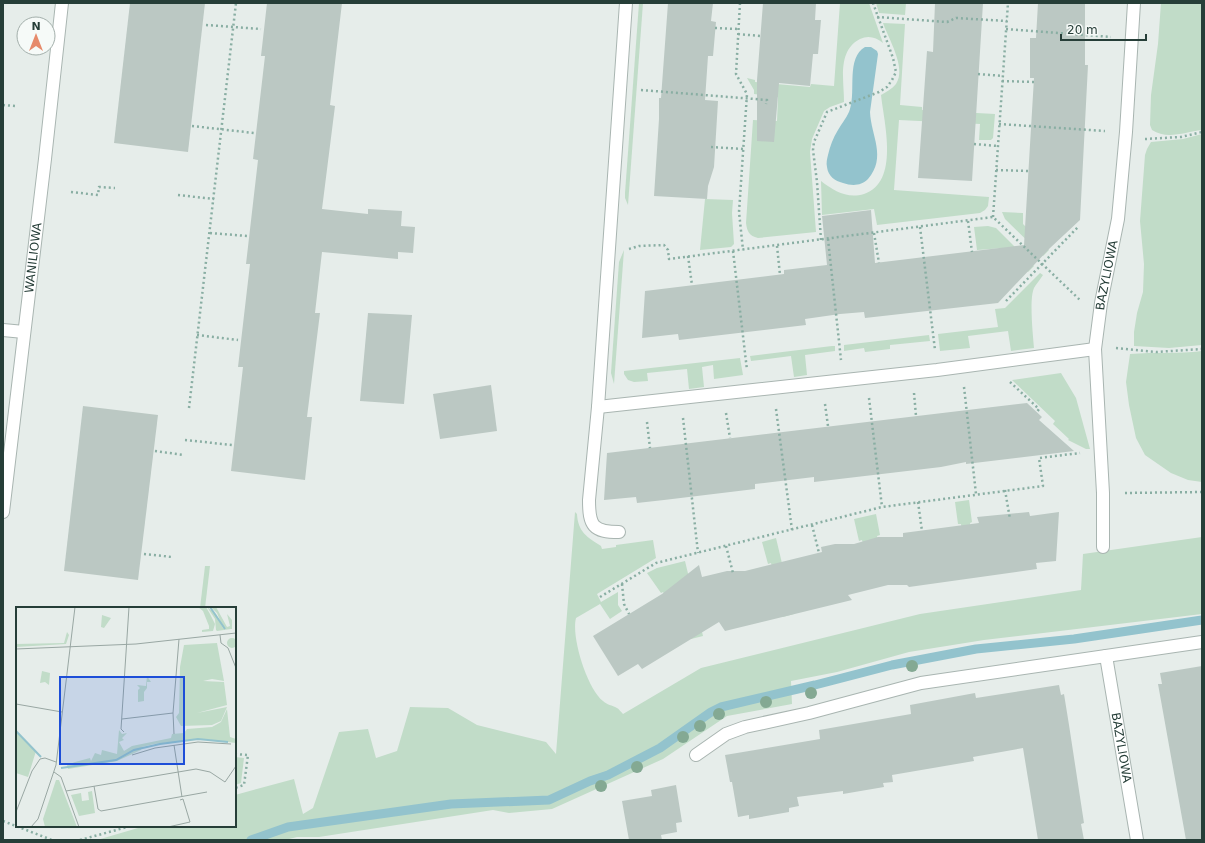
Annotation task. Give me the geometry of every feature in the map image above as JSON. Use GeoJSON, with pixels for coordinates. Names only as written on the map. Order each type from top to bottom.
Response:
{"type":"FeatureCollection","features":[{"type":"Feature","properties":{"kind":"street","name":"WANILIOWA"},"geometry":{"type":"LineString","coordinates":[[3,512],[62,3]]}},
{"type":"Feature","properties":{"kind":"street"},"geometry":{"type":"LineString","coordinates":[[619,532],[601,531],[592,524],[589,514],[591,472],[598,407],[626,3]]}},
{"type":"Feature","properties":{"kind":"street","name":"BAZYLIOWA"},"geometry":{"type":"LineString","coordinates":[[1103,547],[1103,493],[1096,348],[1101,303],[1118,219],[1134,3]]}},
{"type":"Feature","properties":{"kind":"street"},"geometry":{"type":"LineString","coordinates":[[3,330],[24,332]]}},
{"type":"Feature","properties":{"kind":"street"},"geometry":{"type":"LineString","coordinates":[[598,407],[937,370],[1096,348]]}},
{"type":"Feature","properties":{"kind":"street"},"geometry":{"type":"LineString","coordinates":[[696,756],[726,734],[921,683],[1202,642]]}},
{"type":"Feature","properties":{"kind":"street","name":"BAZYLIOWA"},"geometry":{"type":"LineString","coordinates":[[1106,656],[1137,840]]}},
{"type":"Feature","properties":{"kind":"path"},"geometry":{"type":"LineString","coordinates":[[189,408],[236,3]]}},
{"type":"Feature","properties":{"kind":"path"},"geometry":{"type":"LineString","coordinates":[[740,3],[736,74],[746,91],[747,98],[739,212],[743,250]]}},
{"type":"Feature","properties":{"kind":"path"},"geometry":{"type":"LineString","coordinates":[[820,240],[817,182],[813,150],[814,142],[827,112],[879,92],[887,87],[896,72],[893,58],[873,3]]}},
{"type":"Feature","properties":{"kind":"path"},"geometry":{"type":"LineString","coordinates":[[993,218],[1008,3]]}},
{"type":"Feature","properties":{"kind":"path"},"geometry":{"type":"LineString","coordinates":[[877,17],[947,22],[956,18],[1007,21]]}},
{"type":"Feature","properties":{"kind":"path"},"geometry":{"type":"LineString","coordinates":[[206,24],[261,29]]}},
{"type":"Feature","properties":{"kind":"path"},"geometry":{"type":"LineString","coordinates":[[715,28],[738,29]]}},
{"type":"Feature","properties":{"kind":"path"},"geometry":{"type":"LineString","coordinates":[[1006,29],[1132,38]]}},
{"type":"Feature","properties":{"kind":"path"},"geometry":{"type":"LineString","coordinates":[[738,34],[760,36]]}},
{"type":"Feature","properties":{"kind":"path"},"geometry":{"type":"LineString","coordinates":[[978,74],[1003,76]]}},
{"type":"Feature","properties":{"kind":"path"},"geometry":{"type":"LineString","coordinates":[[1002,81],[1034,82]]}},
{"type":"Feature","properties":{"kind":"path"},"geometry":{"type":"LineString","coordinates":[[640,90],[767,100],[766,104]]}},
{"type":"Feature","properties":{"kind":"path"},"geometry":{"type":"LineString","coordinates":[[3,105],[15,106]]}},
{"type":"Feature","properties":{"kind":"path"},"geometry":{"type":"LineString","coordinates":[[1000,124],[1125,135],[1181,137],[1202,132]]}},
{"type":"Feature","properties":{"kind":"path"},"geometry":{"type":"LineString","coordinates":[[192,126],[254,133]]}},
{"type":"Feature","properties":{"kind":"path"},"geometry":{"type":"LineString","coordinates":[[974,144],[998,146]]}},
{"type":"Feature","properties":{"kind":"path"},"geometry":{"type":"LineString","coordinates":[[711,147],[743,149]]}},
{"type":"Feature","properties":{"kind":"path"},"geometry":{"type":"LineString","coordinates":[[996,170],[1028,171]]}},
{"type":"Feature","properties":{"kind":"path"},"geometry":{"type":"LineString","coordinates":[[71,192],[98,195],[99,187],[115,188]]}},
{"type":"Feature","properties":{"kind":"path"},"geometry":{"type":"LineString","coordinates":[[178,195],[214,199]]}},
{"type":"Feature","properties":{"kind":"path"},"geometry":{"type":"LineString","coordinates":[[993,218],[1079,301],[1101,303]]}},
{"type":"Feature","properties":{"kind":"path"},"geometry":{"type":"LineString","coordinates":[[629,249],[639,246],[664,245],[668,250],[669,259],[993,218]]}},
{"type":"Feature","properties":{"kind":"path"},"geometry":{"type":"LineString","coordinates":[[968,221],[972,252]]}},
{"type":"Feature","properties":{"kind":"path"},"geometry":{"type":"LineString","coordinates":[[1006,301],[1079,226]]}},
{"type":"Feature","properties":{"kind":"path"},"geometry":{"type":"LineString","coordinates":[[920,227],[937,370]]}},
{"type":"Feature","properties":{"kind":"path"},"geometry":{"type":"LineString","coordinates":[[210,233],[247,236]]}},
{"type":"Feature","properties":{"kind":"path"},"geometry":{"type":"LineString","coordinates":[[874,233],[879,263]]}},
{"type":"Feature","properties":{"kind":"path"},"geometry":{"type":"LineString","coordinates":[[828,239],[843,380]]}},
{"type":"Feature","properties":{"kind":"path"},"geometry":{"type":"LineString","coordinates":[[777,246],[780,274]]}},
{"type":"Feature","properties":{"kind":"path"},"geometry":{"type":"LineString","coordinates":[[733,251],[749,390]]}},
{"type":"Feature","properties":{"kind":"path"},"geometry":{"type":"LineString","coordinates":[[688,256],[692,285]]}},
{"type":"Feature","properties":{"kind":"path"},"geometry":{"type":"LineString","coordinates":[[197,335],[238,340]]}},
{"type":"Feature","properties":{"kind":"path"},"geometry":{"type":"LineString","coordinates":[[1096,348],[1156,352],[1202,348]]}},
{"type":"Feature","properties":{"kind":"path"},"geometry":{"type":"LineString","coordinates":[[1007,376],[1010,382],[1039,409],[1036,412]]}},
{"type":"Feature","properties":{"kind":"path"},"geometry":{"type":"LineString","coordinates":[[963,381],[976,494]]}},
{"type":"Feature","properties":{"kind":"path"},"geometry":{"type":"LineString","coordinates":[[913,387],[916,416]]}},
{"type":"Feature","properties":{"kind":"path"},"geometry":{"type":"LineString","coordinates":[[869,392],[882,507]]}},
{"type":"Feature","properties":{"kind":"path"},"geometry":{"type":"LineString","coordinates":[[825,397],[828,426]]}},
{"type":"Feature","properties":{"kind":"path"},"geometry":{"type":"LineString","coordinates":[[775,403],[792,530]]}},
{"type":"Feature","properties":{"kind":"path"},"geometry":{"type":"LineString","coordinates":[[726,408],[730,438]]}},
{"type":"Feature","properties":{"kind":"path"},"geometry":{"type":"LineString","coordinates":[[682,414],[698,553]]}},
{"type":"Feature","properties":{"kind":"path"},"geometry":{"type":"LineString","coordinates":[[647,418],[650,448]]}},
{"type":"Feature","properties":{"kind":"path"},"geometry":{"type":"LineString","coordinates":[[185,440],[232,445]]}},
{"type":"Feature","properties":{"kind":"path"},"geometry":{"type":"LineString","coordinates":[[155,451],[184,455]]}},
{"type":"Feature","properties":{"kind":"path"},"geometry":{"type":"LineString","coordinates":[[600,597],[656,563],[882,507],[1042,486],[1039,458],[1100,451]]}},
{"type":"Feature","properties":{"kind":"path"},"geometry":{"type":"LineString","coordinates":[[1006,490],[1010,519]]}},
{"type":"Feature","properties":{"kind":"path"},"geometry":{"type":"LineString","coordinates":[[1103,493],[1202,492]]}},
{"type":"Feature","properties":{"kind":"path"},"geometry":{"type":"LineString","coordinates":[[918,502],[922,531]]}},
{"type":"Feature","properties":{"kind":"path"},"geometry":{"type":"LineString","coordinates":[[812,524],[819,553]]}},
{"type":"Feature","properties":{"kind":"path"},"geometry":{"type":"LineString","coordinates":[[726,546],[733,574]]}},
{"type":"Feature","properties":{"kind":"path"},"geometry":{"type":"LineString","coordinates":[[144,554],[172,557]]}},
{"type":"Feature","properties":{"kind":"path"},"geometry":{"type":"LineString","coordinates":[[622,584],[624,604],[629,614]]}},
{"type":"Feature","properties":{"kind":"path"},"geometry":{"type":"LineString","coordinates":[[236,754],[248,756],[244,785],[236,788]]}},
{"type":"Feature","properties":{"kind":"path"},"geometry":{"type":"LineString","coordinates":[[3,821],[16,826]]}},
{"type":"Feature","properties":{"kind":"path"},"geometry":{"type":"LineString","coordinates":[[18,827],[52,840]]}},
{"type":"Feature","properties":{"kind":"path"},"geometry":{"type":"LineString","coordinates":[[80,840],[127,827]]}},
{"type":"Feature","properties":{"kind":"green space"},"geometry":{"type":"Polygon","coordinates":[[[639,3],[643,3],[628,205],[625,198],[625,193],[639,3]]]}},
{"type":"Feature","properties":{"kind":"green space"},"geometry":{"type":"Polygon","coordinates":[[[840,3],[869,3],[883,43],[878,39],[866,37],[853,44],[848,51],[843,67],[844,102],[824,111],[812,139],[810,152],[816,232],[758,238],[752,236],[749,233],[746,223],[753,120],[777,121],[778,97],[754,94],[754,90],[747,78],[755,80],[755,82],[810,87],[811,84],[834,86],[840,3]]]}},
{"type":"Feature","properties":{"kind":"green space"},"geometry":{"type":"Polygon","coordinates":[[[876,3],[906,3],[905,15],[879,13],[876,3]]]}},
{"type":"Feature","properties":{"kind":"green space"},"geometry":{"type":"Polygon","coordinates":[[[1161,3],[1202,3],[1202,130],[1170,135],[1158,133],[1152,130],[1150,125],[1151,95],[1158,44],[1161,3]]]}},
{"type":"Feature","properties":{"kind":"green space"},"geometry":{"type":"Polygon","coordinates":[[[883,23],[905,24],[900,105],[922,107],[922,110],[995,114],[993,138],[991,140],[979,140],[980,124],[899,120],[894,190],[989,197],[988,206],[980,213],[877,225],[874,209],[822,215],[821,181],[831,188],[846,195],[864,194],[875,187],[882,177],[886,165],[886,135],[881,95],[896,84],[899,77],[899,70],[896,53],[883,23]]]}},
{"type":"Feature","properties":{"kind":"green space"},"geometry":{"type":"Polygon","coordinates":[[[1202,134],[1202,345],[1169,348],[1134,346],[1134,332],[1137,313],[1143,292],[1144,264],[1140,221],[1145,155],[1151,142],[1183,139],[1202,134]]]}},
{"type":"Feature","properties":{"kind":"green space"},"geometry":{"type":"Polygon","coordinates":[[[705,199],[733,200],[732,213],[734,244],[731,247],[700,250],[705,199]]]}},
{"type":"Feature","properties":{"kind":"green space"},"geometry":{"type":"Polygon","coordinates":[[[1002,212],[1023,213],[1023,224],[1049,250],[1043,256],[1005,219],[1002,212]]]}},
{"type":"Feature","properties":{"kind":"green space"},"geometry":{"type":"Polygon","coordinates":[[[988,226],[996,228],[1034,266],[1028,272],[1003,248],[977,250],[974,227],[988,226]]]}},
{"type":"Feature","properties":{"kind":"green space"},"geometry":{"type":"Polygon","coordinates":[[[624,250],[614,384],[611,373],[619,262],[624,250]]]}},
{"type":"Feature","properties":{"kind":"green space"},"geometry":{"type":"Polygon","coordinates":[[[1040,273],[1043,275],[1034,288],[1032,300],[1034,348],[1011,351],[1008,331],[968,336],[970,348],[940,351],[938,334],[998,327],[995,309],[1005,308],[1040,273]]]}},
{"type":"Feature","properties":{"kind":"green space"},"geometry":{"type":"Polygon","coordinates":[[[929,335],[930,341],[890,345],[890,349],[865,352],[864,348],[844,351],[844,345],[929,335]]]}},
{"type":"Feature","properties":{"kind":"green space"},"geometry":{"type":"Polygon","coordinates":[[[835,346],[835,351],[805,355],[807,375],[794,377],[791,356],[751,361],[750,356],[835,346]]]}},
{"type":"Feature","properties":{"kind":"green space"},"geometry":{"type":"Polygon","coordinates":[[[1202,351],[1202,482],[1188,480],[1171,473],[1145,455],[1136,438],[1126,382],[1130,354],[1202,351]]]}},
{"type":"Feature","properties":{"kind":"green space"},"geometry":{"type":"Polygon","coordinates":[[[740,358],[743,375],[714,379],[713,365],[702,367],[704,387],[689,389],[687,369],[647,373],[648,381],[634,382],[628,380],[624,374],[624,371],[740,358]]]}},
{"type":"Feature","properties":{"kind":"green space"},"geometry":{"type":"Polygon","coordinates":[[[1061,373],[1076,398],[1090,449],[1086,449],[1068,440],[1069,439],[1053,424],[1055,421],[1012,380],[1061,373]]]}},
{"type":"Feature","properties":{"kind":"green space"},"geometry":{"type":"Polygon","coordinates":[[[969,500],[972,522],[970,523],[977,576],[968,578],[961,524],[958,524],[955,502],[969,500]]]}},
{"type":"Feature","properties":{"kind":"green space"},"geometry":{"type":"Polygon","coordinates":[[[575,512],[577,514],[581,530],[601,546],[602,549],[616,547],[616,545],[653,540],[656,558],[597,594],[601,602],[618,592],[618,605],[622,611],[610,619],[600,604],[576,618],[575,626],[578,649],[591,685],[603,701],[618,708],[623,714],[701,668],[920,614],[1081,590],[1083,554],[1202,537],[1202,614],[984,640],[909,652],[837,672],[791,681],[792,704],[727,716],[663,759],[552,809],[509,813],[493,810],[319,837],[297,837],[285,840],[97,840],[138,827],[236,827],[236,795],[294,779],[303,814],[313,808],[339,732],[368,729],[376,758],[397,751],[410,707],[448,708],[477,725],[546,742],[556,754],[575,512]]]}},
{"type":"Feature","properties":{"kind":"green space"},"geometry":{"type":"Polygon","coordinates":[[[876,514],[880,535],[877,536],[884,584],[874,587],[862,540],[859,541],[854,519],[876,514]]]}},
{"type":"Feature","properties":{"kind":"green space"},"geometry":{"type":"Polygon","coordinates":[[[776,538],[794,614],[783,617],[771,563],[768,564],[762,542],[776,538]]]}},
{"type":"Feature","properties":{"kind":"green space"},"geometry":{"type":"Polygon","coordinates":[[[685,561],[703,636],[691,639],[663,592],[661,593],[647,573],[657,568],[685,561]]]}},
{"type":"Feature","properties":{"kind":"green space"},"geometry":{"type":"Polygon","coordinates":[[[205,566],[210,566],[205,607],[200,607],[205,566]]]}},
{"type":"Feature","properties":{"kind":"green space"},"geometry":{"type":"Polygon","coordinates":[[[236,757],[244,758],[241,783],[236,785],[236,757]]]}},
{"type":"Feature","properties":{"kind":"water"},"geometry":{"type":"Polygon","coordinates":[[[865,47],[871,47],[877,51],[878,54],[870,112],[877,154],[874,171],[868,179],[856,185],[850,185],[832,178],[828,170],[827,161],[833,139],[850,109],[852,101],[853,66],[855,59],[859,52],[865,47]]]}},
{"type":"Feature","properties":{"kind":"building"},"geometry":{"type":"Polygon","coordinates":[[[130,3],[205,3],[188,152],[114,143],[130,3]]]}},
{"type":"Feature","properties":{"kind":"building"},"geometry":{"type":"Polygon","coordinates":[[[267,3],[342,3],[330,105],[335,106],[322,209],[368,214],[368,209],[402,211],[401,226],[415,227],[413,253],[398,252],[398,259],[322,252],[315,313],[320,313],[307,417],[312,417],[305,480],[231,471],[243,367],[238,367],[250,264],[246,264],[258,160],[253,159],[265,56],[261,56],[267,3]]]}},
{"type":"Feature","properties":{"kind":"building"},"geometry":{"type":"Polygon","coordinates":[[[668,3],[713,3],[711,21],[716,22],[713,56],[708,56],[705,100],[718,101],[714,167],[708,186],[707,199],[654,196],[659,98],[661,98],[668,3]]]}},
{"type":"Feature","properties":{"kind":"building"},"geometry":{"type":"Polygon","coordinates":[[[763,3],[816,3],[815,20],[821,20],[818,54],[813,54],[810,86],[779,83],[774,142],[757,141],[757,80],[763,3]]]}},
{"type":"Feature","properties":{"kind":"building"},"geometry":{"type":"Polygon","coordinates":[[[935,3],[983,3],[972,181],[918,178],[927,51],[933,52],[935,3]]]}},
{"type":"Feature","properties":{"kind":"building"},"geometry":{"type":"Polygon","coordinates":[[[1038,3],[1085,3],[1085,65],[1088,65],[1080,220],[1050,248],[998,303],[865,318],[864,312],[840,314],[805,319],[806,325],[679,340],[678,334],[642,338],[645,291],[784,274],[784,270],[827,265],[822,216],[871,210],[875,263],[1024,245],[1034,78],[1030,78],[1030,38],[1036,38],[1038,3]]]}},
{"type":"Feature","properties":{"kind":"building"},"geometry":{"type":"Polygon","coordinates":[[[368,313],[412,315],[404,404],[360,401],[368,313]]]}},
{"type":"Feature","properties":{"kind":"building"},"geometry":{"type":"Polygon","coordinates":[[[491,385],[497,431],[440,439],[433,394],[491,385]]]}},
{"type":"Feature","properties":{"kind":"building"},"geometry":{"type":"Polygon","coordinates":[[[1027,403],[1042,417],[1039,420],[1074,451],[966,464],[966,462],[941,467],[814,482],[814,477],[755,484],[755,489],[637,503],[636,497],[604,500],[607,453],[1027,403]]]}},
{"type":"Feature","properties":{"kind":"building"},"geometry":{"type":"Polygon","coordinates":[[[83,406],[158,415],[138,580],[64,571],[83,406]]]}},
{"type":"Feature","properties":{"kind":"building"},"geometry":{"type":"Polygon","coordinates":[[[1029,512],[1030,516],[1059,512],[1056,561],[1036,563],[1037,569],[909,587],[907,585],[888,585],[848,595],[852,600],[725,631],[719,622],[642,669],[638,664],[618,676],[593,636],[662,594],[699,565],[702,577],[727,571],[745,571],[822,552],[821,547],[835,544],[854,544],[878,537],[903,537],[903,533],[979,523],[977,517],[1029,512]]]}},
{"type":"Feature","properties":{"kind":"building"},"geometry":{"type":"Polygon","coordinates":[[[1202,666],[1202,840],[1186,840],[1158,684],[1162,684],[1160,673],[1202,666]]]}},
{"type":"Feature","properties":{"kind":"building"},"geometry":{"type":"Polygon","coordinates":[[[1059,685],[1061,695],[1064,694],[1069,725],[1084,823],[1081,824],[1084,840],[1038,840],[1023,748],[973,757],[974,761],[892,775],[893,782],[883,783],[884,787],[843,794],[843,791],[797,797],[799,806],[789,808],[789,812],[749,819],[749,815],[738,817],[732,782],[730,782],[725,755],[820,739],[819,730],[911,714],[910,705],[975,693],[976,698],[1059,685]]]}},
{"type":"Feature","properties":{"kind":"building"},"geometry":{"type":"Polygon","coordinates":[[[676,785],[682,822],[676,823],[677,832],[661,835],[662,840],[629,840],[622,801],[652,796],[651,790],[676,785]]]}},
{"type":"Feature","properties":{"kind":"waterway"},"geometry":{"type":"LineString","coordinates":[[251,840],[288,827],[451,804],[549,800],[590,781],[608,775],[660,748],[711,712],[721,707],[892,665],[976,649],[1074,639],[1202,620]]}}]}
